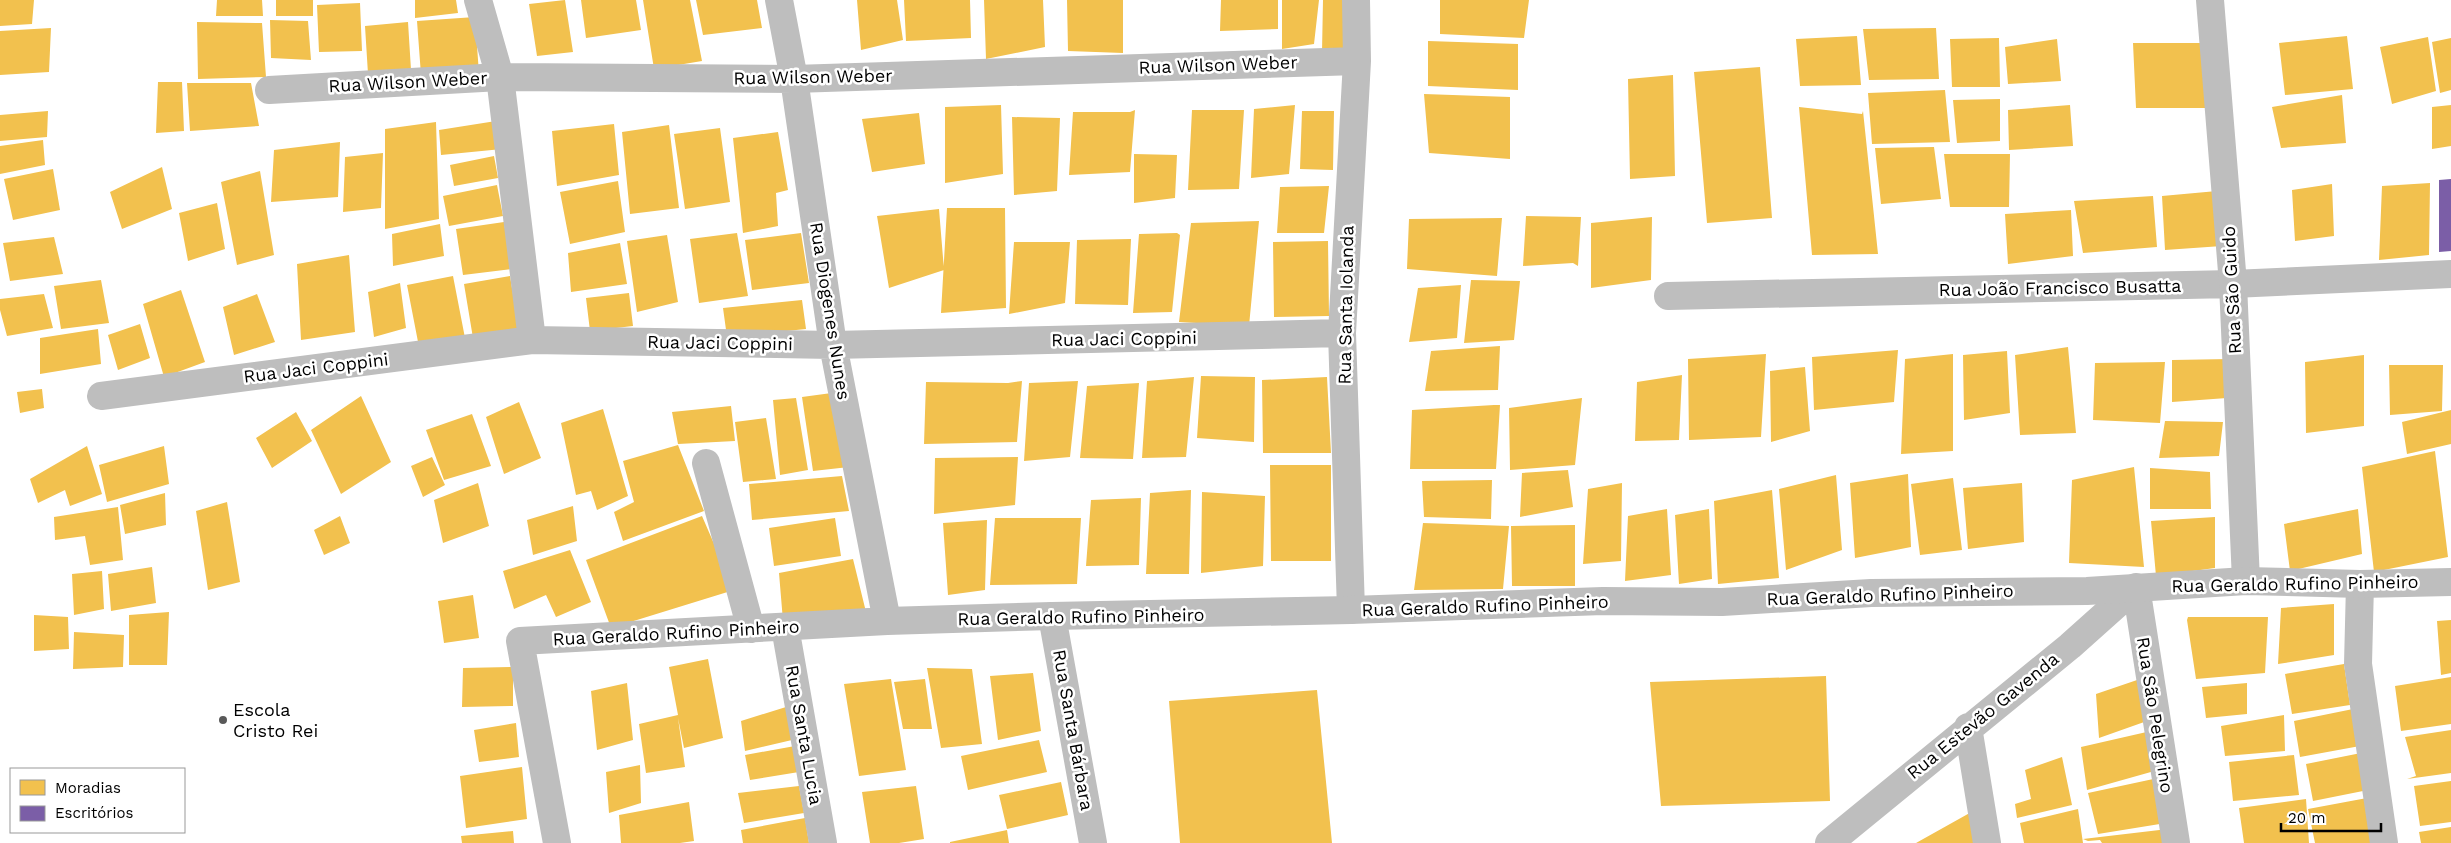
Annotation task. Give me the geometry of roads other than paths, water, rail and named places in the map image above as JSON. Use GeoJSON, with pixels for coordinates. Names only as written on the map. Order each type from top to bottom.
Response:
{"type":"FeatureCollection","features":[{"type":"Feature","properties":{"kind":"street"},"geometry":{"type":"LineString","coordinates":[[478,0],[500,77],[532,340]]}},
{"type":"Feature","properties":{"kind":"street","name":"Rua Diogenes Nunes"},"geometry":{"type":"LineString","coordinates":[[778,0],[794,79],[833,345],[887,621]]}},
{"type":"Feature","properties":{"kind":"street","name":"Rua Santa Iolanda"},"geometry":{"type":"LineString","coordinates":[[1351,610],[1342,334],[1357,61],[1356,0]]}},
{"type":"Feature","properties":{"kind":"street","name":"Rua São Guido"},"geometry":{"type":"LineString","coordinates":[[2210,0],[2233,284],[2246,581]]}},
{"type":"Feature","properties":{"kind":"street","name":"Rua Wilson Weber"},"geometry":{"type":"LineString","coordinates":[[269,90],[500,77],[794,79],[1357,61]]}},
{"type":"Feature","properties":{"kind":"street","name":"Rua João Francisco Busatta"},"geometry":{"type":"LineString","coordinates":[[1668,296],[2233,284],[2451,274]]}},
{"type":"Feature","properties":{"kind":"street","name":"Rua Jaci Coppini"},"geometry":{"type":"LineString","coordinates":[[101,396],[532,340],[833,345],[1342,334]]}},
{"type":"Feature","properties":{"kind":"street"},"geometry":{"type":"LineString","coordinates":[[706,463],[751,629]]}},
{"type":"Feature","properties":{"kind":"street","name":"Rua Geraldo Rufino Pinheiro"},"geometry":{"type":"LineString","coordinates":[[557,843],[520,641],[887,621],[1351,610],[1603,601],[1722,602],[1871,593],[2087,591],[2246,581],[2360,584],[2451,582]]}},
{"type":"Feature","properties":{"kind":"street"},"geometry":{"type":"LineString","coordinates":[[2360,584],[2358,664],[2384,843]]}},
{"type":"Feature","properties":{"kind":"street","name":"Rua Estevão Gavenda"},"geometry":{"type":"LineString","coordinates":[[1829,843],[2070,646],[2136,587]]}},
{"type":"Feature","properties":{"kind":"street","name":"Rua São Pelegrino"},"geometry":{"type":"LineString","coordinates":[[2136,587],[2176,843]]}},
{"type":"Feature","properties":{"kind":"street","name":"Rua Santa Bárbara"},"geometry":{"type":"LineString","coordinates":[[1052,616],[1093,843]]}},
{"type":"Feature","properties":{"kind":"street","name":"Rua Santa Lucia"},"geometry":{"type":"LineString","coordinates":[[784,627],[823,843]]}},
{"type":"Feature","properties":{"kind":"street"},"geometry":{"type":"LineString","coordinates":[[1968,728],[1987,843]]}},
{"type":"Feature","properties":{"kind":"place","name":"Escola Cristo Rei"},"geometry":{"type":"Point","coordinates":[223,720]}}]}
